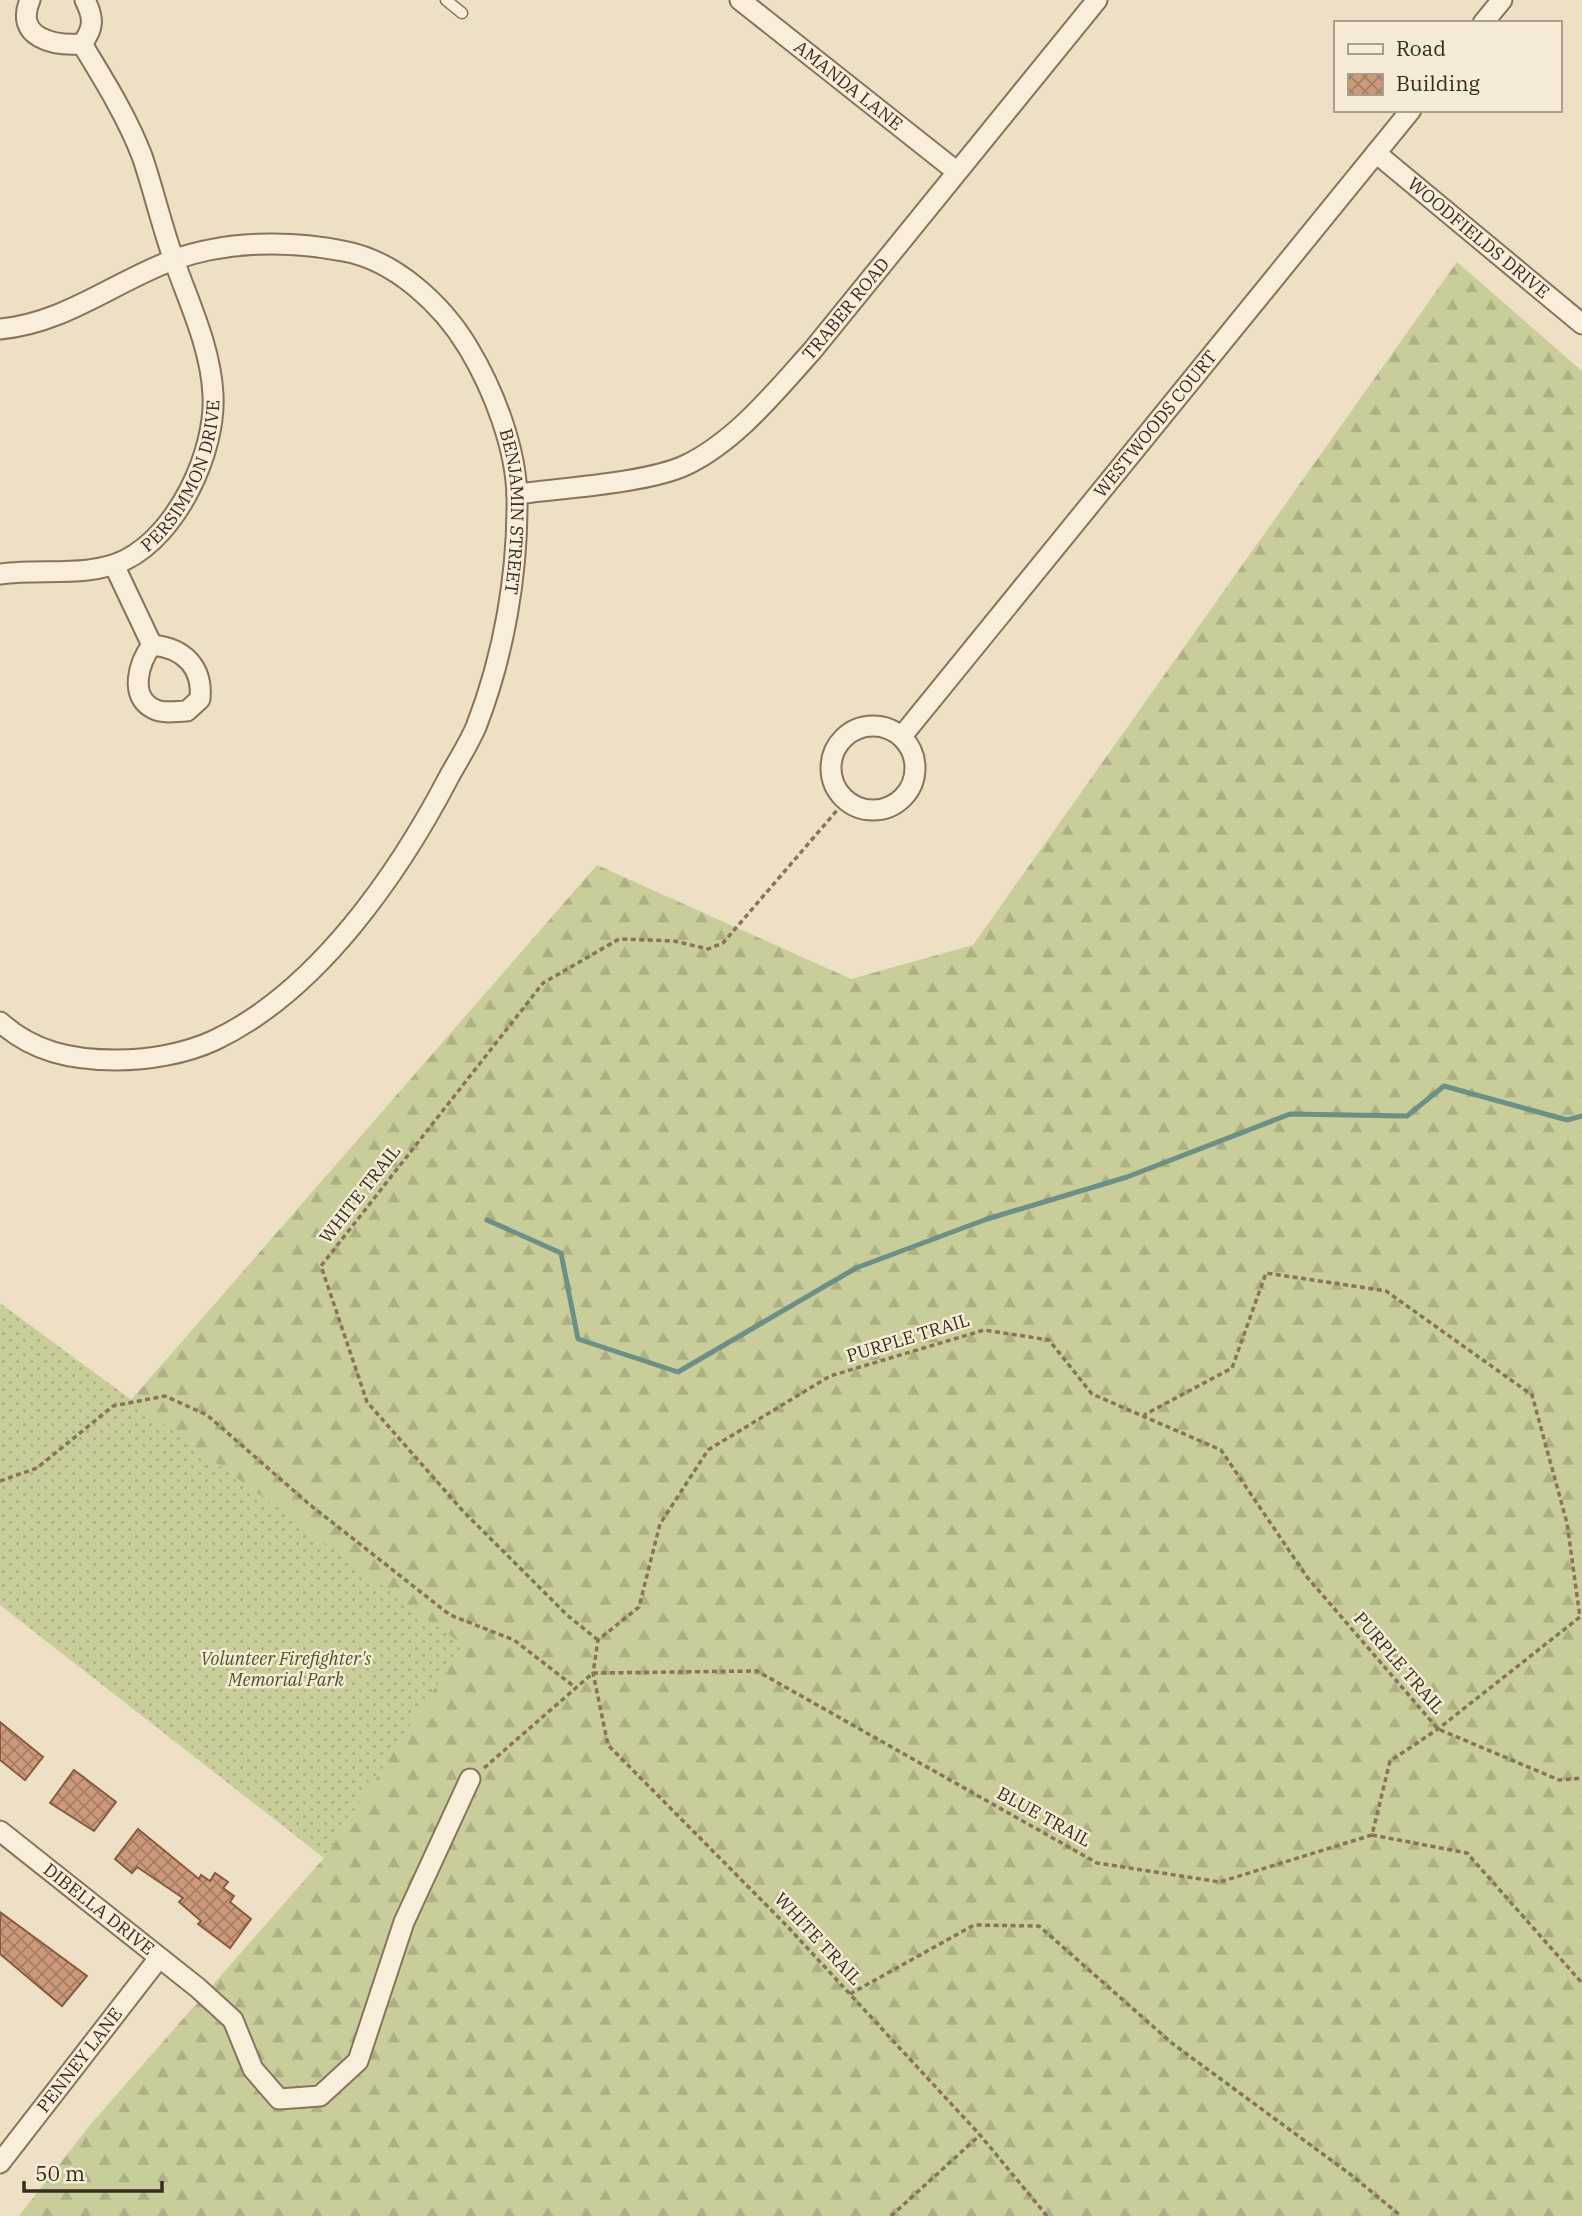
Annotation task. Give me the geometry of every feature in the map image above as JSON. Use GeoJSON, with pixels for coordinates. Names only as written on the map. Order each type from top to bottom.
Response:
{"type":"FeatureCollection","features":[{"type":"Feature","properties":{"kind":"street"},"geometry":{"type":"LineString","coordinates":[[30,0],[27,17],[31,32],[42,40],[63,46],[82,44],[91,31],[93,16],[85,0]]}},
{"type":"Feature","properties":{"kind":"street","name":"AMANDA LANE"},"geometry":{"type":"LineString","coordinates":[[740,0],[956,171]]}},
{"type":"Feature","properties":{"kind":"street","name":"TRABER ROAD"},"geometry":{"type":"LineString","coordinates":[[517,494],[641,477],[685,466],[724,439],[773,395],[812,351],[1097,0]]}},
{"type":"Feature","properties":{"kind":"street"},"geometry":{"type":"LineString","coordinates":[[1485,21],[1502,0]]}},
{"type":"Feature","properties":{"kind":"street","name":"PERSIMMON DRIVE"},"geometry":{"type":"LineString","coordinates":[[0,574],[93,570],[128,559],[151,541],[182,504],[201,471],[212,425],[213,394],[206,355],[141,155],[112,92],[82,44]]}},
{"type":"Feature","properties":{"kind":"street","name":"WESTWOODS COURT"},"geometry":{"type":"LineString","coordinates":[[902,736],[1409,112]]}},
{"type":"Feature","properties":{"kind":"street","name":"WOODFIELDS DRIVE"},"geometry":{"type":"LineString","coordinates":[[1376,153],[1582,324]]}},
{"type":"Feature","properties":{"kind":"street","name":"BENJAMIN STREET"},"geometry":{"type":"LineString","coordinates":[[0,329],[21,327],[70,312],[174,260],[236,246],[289,244],[363,256],[392,270],[426,297],[458,330],[478,365],[503,428],[517,494],[513,573],[507,612],[500,650],[475,728],[426,822],[349,928],[313,968],[264,1010],[214,1040],[162,1055],[133,1060],[90,1060],[61,1055],[46,1051],[0,1022]]}},
{"type":"Feature","properties":{"kind":"street"},"geometry":{"type":"LineString","coordinates":[[114,565],[152,645]]}},
{"type":"Feature","properties":{"kind":"street"},"geometry":{"type":"LineString","coordinates":[[877,726],[902,736],[911,748],[916,762],[915,777],[905,796],[887,809],[873,811],[845,801],[831,778],[830,765],[841,740],[864,727],[877,726]]}},
{"type":"Feature","properties":{"kind":"street","name":"DIBELLA DRIVE"},"geometry":{"type":"LineString","coordinates":[[0,1831],[198,1988],[233,2020],[253,2069],[279,2099],[320,2096],[358,2062],[404,1922],[470,1779]]}},
{"type":"Feature","properties":{"kind":"street","name":"PENNEY LANE"},"geometry":{"type":"LineString","coordinates":[[0,2163],[159,1958]]}},
{"type":"Feature","properties":{"kind":"lane"},"geometry":{"type":"LineString","coordinates":[[446,0],[462,13]]}},
{"type":"Feature","properties":{"kind":"path","name":"WHITE TRAIL"},"geometry":{"type":"LineString","coordinates":[[598,1640],[567,1615],[462,1510],[367,1402],[321,1266],[543,983],[619,939],[674,941],[708,949],[723,943],[845,801]]}},
{"type":"Feature","properties":{"kind":"path"},"geometry":{"type":"LineString","coordinates":[[1143,1416],[1232,1368],[1266,1273],[1386,1291],[1532,1395],[1567,1522],[1580,1617],[1438,1729],[1390,1761],[1372,1835],[1467,1853],[1582,1983]]}},
{"type":"Feature","properties":{"kind":"path","name":"PURPLE TRAIL"},"geometry":{"type":"LineString","coordinates":[[598,1640],[639,1607],[660,1524],[708,1450],[830,1376],[984,1330],[1049,1339],[1092,1394],[1222,1450],[1307,1577],[1438,1729],[1559,1780],[1582,1778]]}},
{"type":"Feature","properties":{"kind":"path"},"geometry":{"type":"LineString","coordinates":[[0,1481],[37,1468],[113,1406],[165,1396],[207,1415],[309,1504],[450,1615],[514,1640],[576,1688]]}},
{"type":"Feature","properties":{"kind":"path"},"geometry":{"type":"LineString","coordinates":[[470,1779],[593,1673],[598,1640]]}},
{"type":"Feature","properties":{"kind":"path","name":"BLUE TRAIL"},"geometry":{"type":"LineString","coordinates":[[593,1673],[757,1671],[1097,1863],[1220,1882],[1372,1835]]}},
{"type":"Feature","properties":{"kind":"path","name":"WHITE TRAIL"},"geometry":{"type":"LineString","coordinates":[[593,1673],[608,1745],[787,1926],[980,2135],[1047,2216]]}},
{"type":"Feature","properties":{"kind":"path"},"geometry":{"type":"LineString","coordinates":[[850,1994],[974,1925],[1039,1926],[1174,2043],[1350,2174],[1401,2216]]}},
{"type":"Feature","properties":{"kind":"path"},"geometry":{"type":"LineString","coordinates":[[891,2216],[980,2135]]}},
{"type":"Feature","properties":{"kind":"green space"},"geometry":{"type":"Polygon","coordinates":[[[1457,262],[1582,371],[1582,2216],[19,2216],[90,2125],[324,1858],[463,1645],[131,1400],[597,865],[851,979],[973,945],[1457,262]]]}},
{"type":"Feature","properties":{"kind":"green space","name":"Volunteer Firefighter's Memorial Park"},"geometry":{"type":"Polygon","coordinates":[[[0,1303],[464,1645],[324,1858],[0,1605],[0,1303]]]}},
{"type":"Feature","properties":{"kind":"building"},"geometry":{"type":"Polygon","coordinates":[[[0,1722],[43,1757],[25,1780],[0,1760],[0,1722]]]}},
{"type":"Feature","properties":{"kind":"building"},"geometry":{"type":"Polygon","coordinates":[[[74,1770],[116,1802],[94,1831],[50,1803],[74,1770]]]}},
{"type":"Feature","properties":{"kind":"building"},"geometry":{"type":"Polygon","coordinates":[[[138,1829],[199,1879],[201,1875],[210,1881],[215,1873],[228,1882],[223,1888],[234,1896],[230,1902],[251,1919],[230,1948],[198,1924],[201,1921],[179,1902],[183,1898],[137,1867],[132,1873],[115,1859],[138,1829]]]}},
{"type":"Feature","properties":{"kind":"building"},"geometry":{"type":"Polygon","coordinates":[[[0,1912],[87,1976],[62,2006],[0,1954],[0,1912]]]}},
{"type":"Feature","properties":{"kind":"waterway"},"geometry":{"type":"LineString","coordinates":[[487,1220],[561,1253],[578,1339],[678,1372],[856,1268],[987,1219],[1127,1177],[1290,1114],[1407,1116],[1444,1086],[1567,1120],[1582,1116]]}}]}
